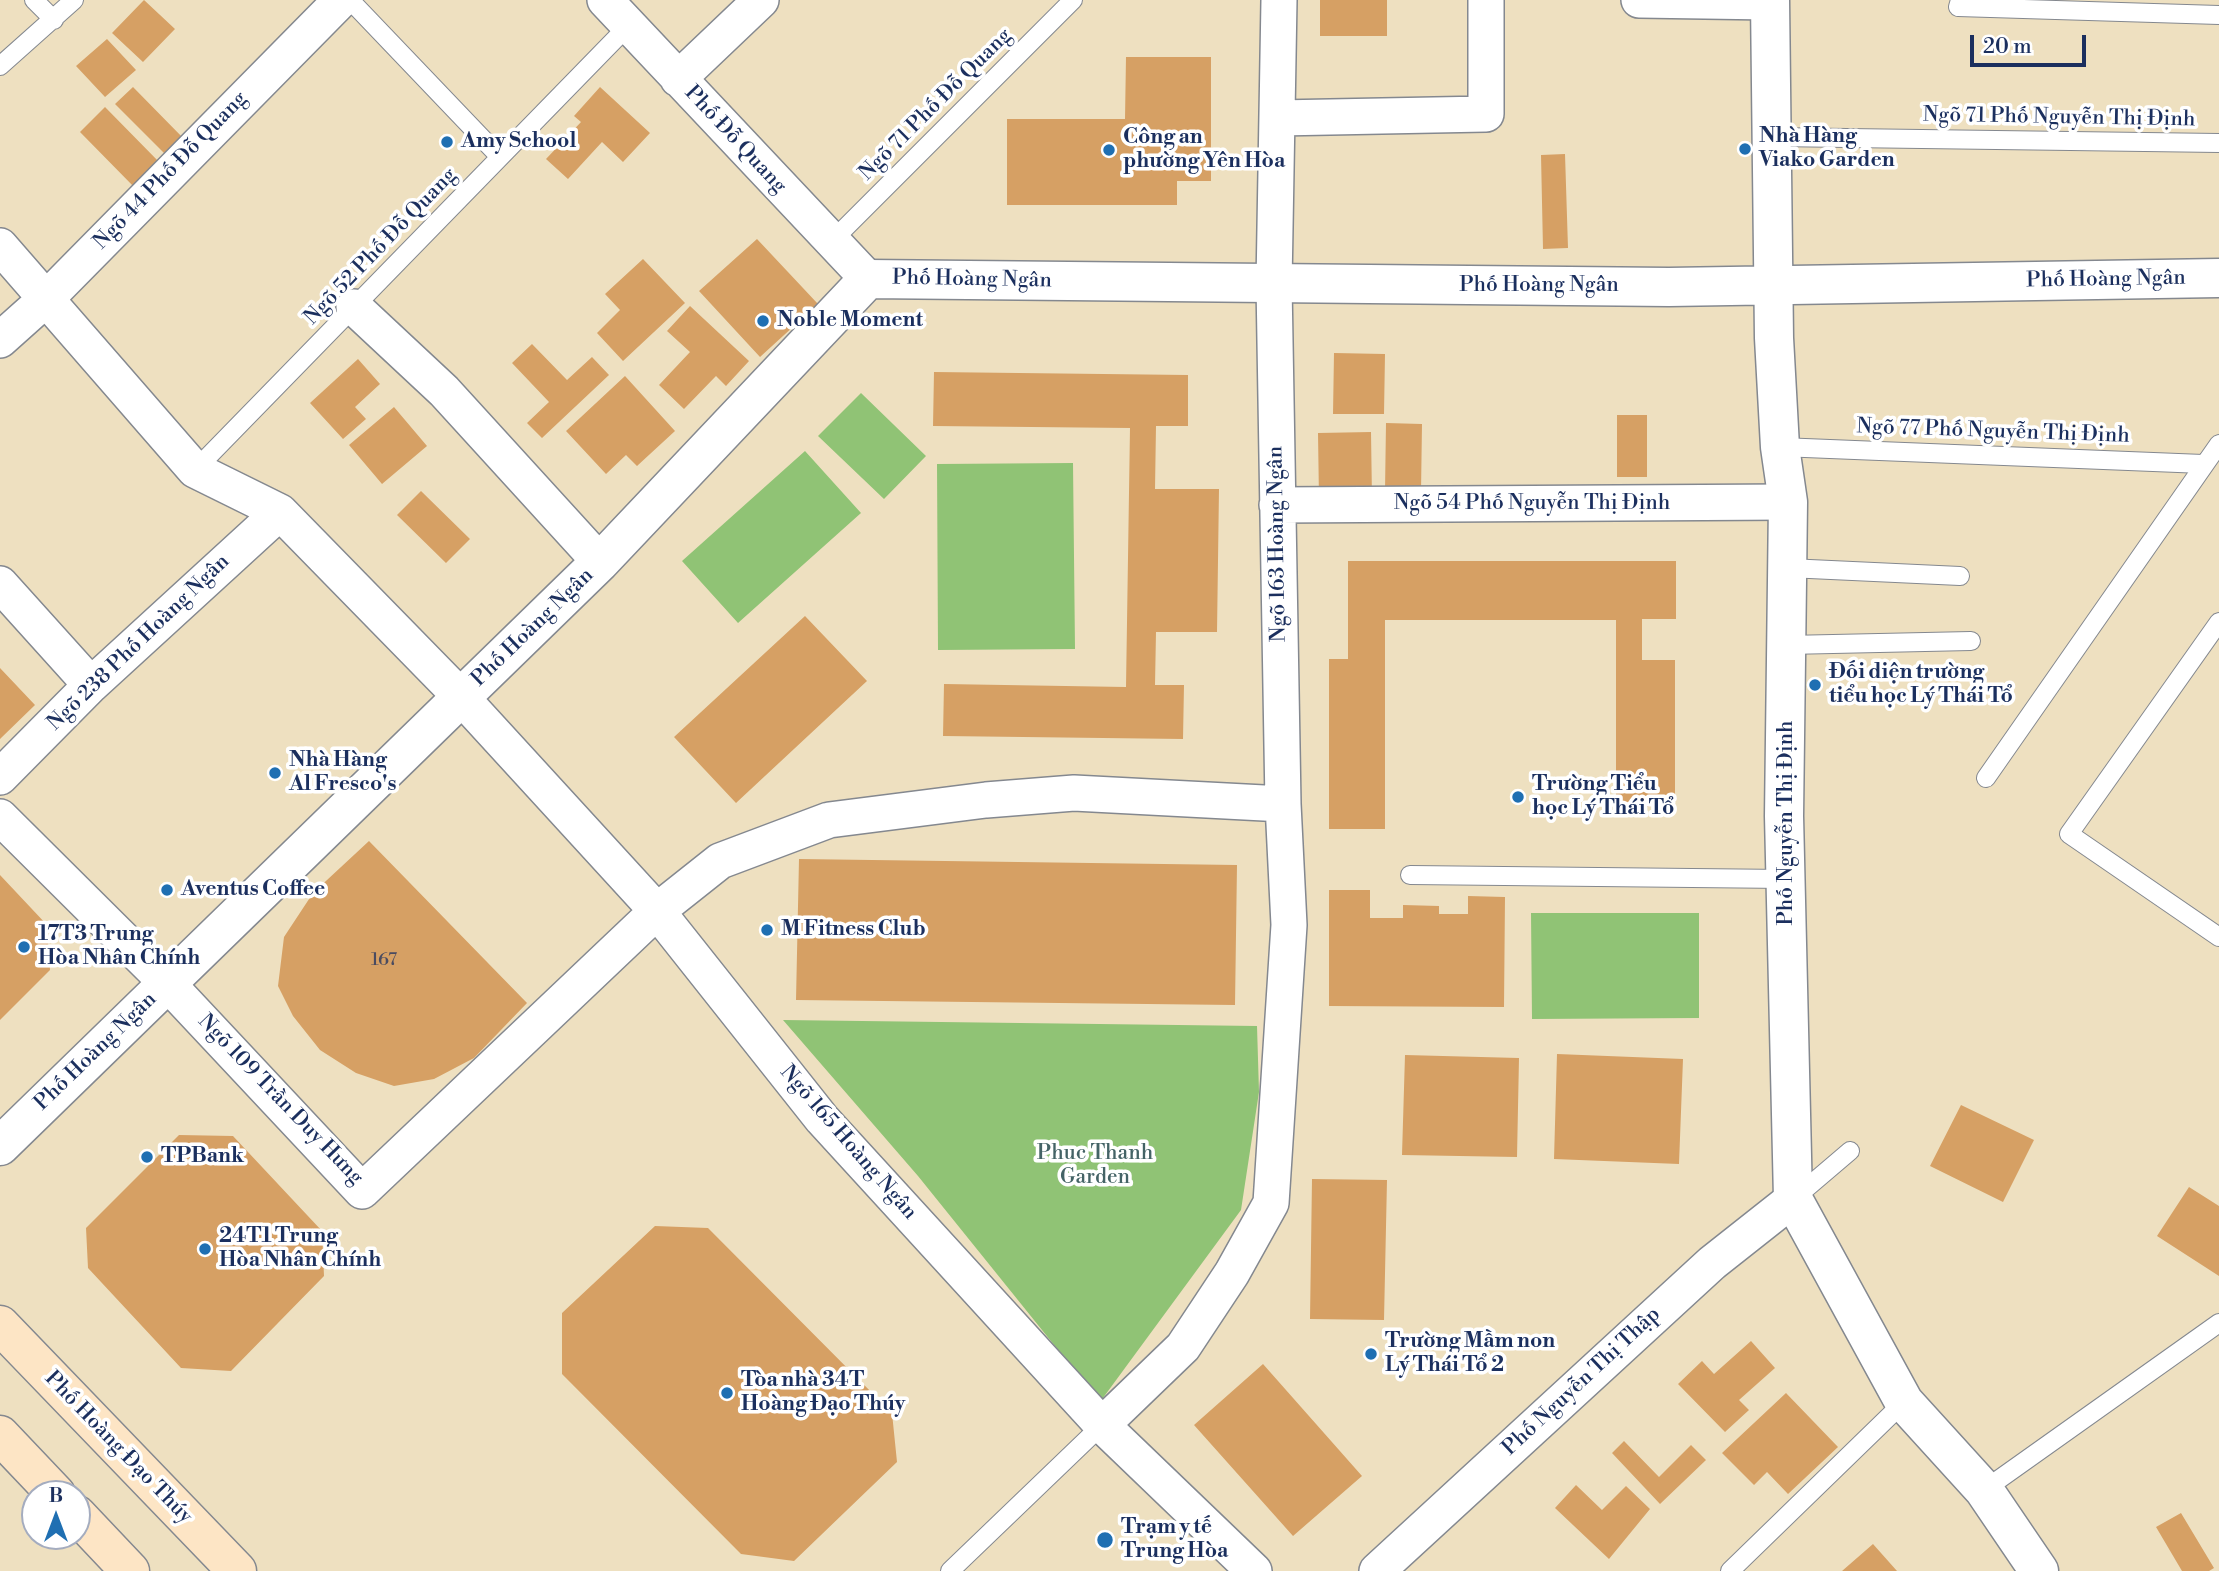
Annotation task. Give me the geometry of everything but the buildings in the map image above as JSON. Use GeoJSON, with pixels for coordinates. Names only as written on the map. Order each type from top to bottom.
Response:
{"type":"FeatureCollection","features":[{"type":"Feature","properties":{"kind":"main road","name":"Phố Hoàng Đạo Thúy"},"geometry":{"type":"LineString","coordinates":[[0,1325],[236,1571]]}},
{"type":"Feature","properties":{"kind":"main road"},"geometry":{"type":"LineString","coordinates":[[0,1435],[43,1480]]}},
{"type":"Feature","properties":{"kind":"main road"},"geometry":{"type":"LineString","coordinates":[[91,1531],[130,1571]]}},
{"type":"Feature","properties":{"kind":"street","name":"Ngõ 44 Phố Đỗ Quang"},"geometry":{"type":"LineString","coordinates":[[0,340],[47,298],[341,0]]}},
{"type":"Feature","properties":{"kind":"street","name":"Phố Đỗ Quang"},"geometry":{"type":"LineString","coordinates":[[605,0],[868,279]]}},
{"type":"Feature","properties":{"kind":"street"},"geometry":{"type":"LineString","coordinates":[[678,79],[761,0]]}},
{"type":"Feature","properties":{"kind":"street","name":"Ngõ 163 Hoàng Ngân"},"geometry":{"type":"LineString","coordinates":[[1102,1425],[1183,1347],[1232,1273],[1271,1203],[1289,925],[1283,804],[1274,284],[1279,0]]}},
{"type":"Feature","properties":{"kind":"street"},"geometry":{"type":"LineString","coordinates":[[1278,118],[1486,114],[1486,0]]}},
{"type":"Feature","properties":{"kind":"street"},"geometry":{"type":"LineString","coordinates":[[1639,0],[1770,1]]}},
{"type":"Feature","properties":{"kind":"street","name":"Phố Nguyễn Thị Định"},"geometry":{"type":"LineString","coordinates":[[1770,1],[1773,286],[1780,447],[1788,502],[1786,879],[1793,1199],[1904,1402],[1984,1490],[2039,1571]]}},
{"type":"Feature","properties":{"kind":"street"},"geometry":{"type":"LineString","coordinates":[[0,246],[195,470]]}},
{"type":"Feature","properties":{"kind":"street","name":"Phố Hoàng Ngân"},"geometry":{"type":"LineString","coordinates":[[0,1146],[600,562],[868,279],[1773,286],[2219,278]]}},
{"type":"Feature","properties":{"kind":"street"},"geometry":{"type":"LineString","coordinates":[[354,307],[444,391],[600,562]]}},
{"type":"Feature","properties":{"kind":"street","name":"Ngõ 165 Hoàng Ngân"},"geometry":{"type":"LineString","coordinates":[[195,470],[280,512],[461,697],[657,911],[822,1119],[1102,1425],[1254,1571]]}},
{"type":"Feature","properties":{"kind":"street","name":"Ngõ 54 Phố Nguyễn Thị Định"},"geometry":{"type":"LineString","coordinates":[[1277,505],[1788,502]]}},
{"type":"Feature","properties":{"kind":"street","name":"Ngõ 238 Phố Hoàng Ngân"},"geometry":{"type":"LineString","coordinates":[[0,777],[91,685],[280,512]]}},
{"type":"Feature","properties":{"kind":"street"},"geometry":{"type":"LineString","coordinates":[[0,584],[91,685]]}},
{"type":"Feature","properties":{"kind":"street"},"geometry":{"type":"LineString","coordinates":[[657,911],[720,861],[829,820],[986,800],[1074,793],[1283,804]]}},
{"type":"Feature","properties":{"kind":"street","name":"Ngõ 109 Trần Duy Hưng"},"geometry":{"type":"LineString","coordinates":[[0,817],[167,982],[362,1191],[657,911]]}},
{"type":"Feature","properties":{"kind":"street","name":"Phố Nguyễn Thị Thập"},"geometry":{"type":"LineString","coordinates":[[1377,1571],[1712,1262],[1793,1199]]}},
{"type":"Feature","properties":{"kind":"lane"},"geometry":{"type":"LineString","coordinates":[[34,0],[54,20]]}},
{"type":"Feature","properties":{"kind":"lane"},"geometry":{"type":"LineString","coordinates":[[0,66],[74,0]]}},
{"type":"Feature","properties":{"kind":"lane"},"geometry":{"type":"LineString","coordinates":[[350,0],[500,157]]}},
{"type":"Feature","properties":{"kind":"lane","name":"Ngõ 71 Phố Đỗ Quang"},"geometry":{"type":"LineString","coordinates":[[831,242],[1073,0]]}},
{"type":"Feature","properties":{"kind":"lane"},"geometry":{"type":"LineString","coordinates":[[1960,0],[1958,7],[2219,15]]}},
{"type":"Feature","properties":{"kind":"lane","name":"Ngõ 52 Phố Đỗ Quang"},"geometry":{"type":"LineString","coordinates":[[195,470],[629,25]]}},
{"type":"Feature","properties":{"kind":"lane","name":"Ngõ 71 Phố Nguyễn Thị Định"},"geometry":{"type":"LineString","coordinates":[[1773,137],[2219,144]]}},
{"type":"Feature","properties":{"kind":"lane"},"geometry":{"type":"LineString","coordinates":[[1986,778],[2219,444]]}},
{"type":"Feature","properties":{"kind":"lane","name":"Ngõ 77 Phố Nguyễn Thị Định"},"geometry":{"type":"LineString","coordinates":[[1780,447],[2203,464]]}},
{"type":"Feature","properties":{"kind":"lane"},"geometry":{"type":"LineString","coordinates":[[1788,568],[1960,576]]}},
{"type":"Feature","properties":{"kind":"lane"},"geometry":{"type":"LineString","coordinates":[[2219,622],[2069,834],[2219,937]]}},
{"type":"Feature","properties":{"kind":"lane"},"geometry":{"type":"LineString","coordinates":[[1787,645],[1971,641]]}},
{"type":"Feature","properties":{"kind":"lane"},"geometry":{"type":"LineString","coordinates":[[1410,875],[1786,879]]}},
{"type":"Feature","properties":{"kind":"lane"},"geometry":{"type":"LineString","coordinates":[[1793,1199],[1850,1151]]}},
{"type":"Feature","properties":{"kind":"lane"},"geometry":{"type":"LineString","coordinates":[[1984,1490],[2219,1323]]}},
{"type":"Feature","properties":{"kind":"lane"},"geometry":{"type":"LineString","coordinates":[[1730,1571],[1904,1402]]}},
{"type":"Feature","properties":{"kind":"lane"},"geometry":{"type":"LineString","coordinates":[[950,1571],[1102,1425]]}},
{"type":"Feature","properties":{"kind":"green space"},"geometry":{"type":"Polygon","coordinates":[[[861,393],[926,456],[884,499],[818,436],[861,393]]]}},
{"type":"Feature","properties":{"kind":"green space"},"geometry":{"type":"Polygon","coordinates":[[[805,451],[861,513],[738,623],[682,561],[805,451]]]}},
{"type":"Feature","properties":{"kind":"green space"},"geometry":{"type":"Polygon","coordinates":[[[1073,463],[1075,649],[938,650],[937,464],[1073,463]]]}},
{"type":"Feature","properties":{"kind":"green space"},"geometry":{"type":"Polygon","coordinates":[[[1531,913],[1699,913],[1699,1018],[1532,1019],[1531,913]]]}},
{"type":"Feature","properties":{"kind":"green space","name":"Phuc Thanh Garden"},"geometry":{"type":"Polygon","coordinates":[[[783,1020],[1257,1026],[1259,1092],[1241,1210],[1100,1402],[918,1176],[783,1020]]]}},
{"type":"Feature","properties":{"kind":"place","name":"Amy School"},"geometry":{"type":"Point","coordinates":[447,142]}},
{"type":"Feature","properties":{"kind":"place","name":"Nhà Hàng Viako Garden"},"geometry":{"type":"Point","coordinates":[1745,149]}},
{"type":"Feature","properties":{"kind":"place","name":"Công an phường Yên Hòa"},"geometry":{"type":"Point","coordinates":[1109,150]}},
{"type":"Feature","properties":{"kind":"place","name":"Noble Moment"},"geometry":{"type":"Point","coordinates":[763,321]}},
{"type":"Feature","properties":{"kind":"place","name":"Đối diện trường tiểu học Lý Thái Tổ"},"geometry":{"type":"Point","coordinates":[1815,685]}},
{"type":"Feature","properties":{"kind":"place","name":"Nhà Hàng Al Fresco's"},"geometry":{"type":"Point","coordinates":[275,773]}},
{"type":"Feature","properties":{"kind":"place","name":"Trường Tiểu học Lý Thái Tổ"},"geometry":{"type":"Point","coordinates":[1518,797]}},
{"type":"Feature","properties":{"kind":"place","name":"Aventus Coffee"},"geometry":{"type":"Point","coordinates":[167,890]}},
{"type":"Feature","properties":{"kind":"place","name":"M Fitness Club"},"geometry":{"type":"Point","coordinates":[767,930]}},
{"type":"Feature","properties":{"kind":"place","name":"17T3 Trung Hòa Nhân Chính"},"geometry":{"type":"Point","coordinates":[24,947]}},
{"type":"Feature","properties":{"kind":"place","name":"TPBank"},"geometry":{"type":"Point","coordinates":[147,1157]}},
{"type":"Feature","properties":{"kind":"place","name":"24T1 Trung Hòa Nhân Chính"},"geometry":{"type":"Point","coordinates":[205,1249]}},
{"type":"Feature","properties":{"kind":"place","name":"Trường Mầm non Lý Thái Tổ 2"},"geometry":{"type":"Point","coordinates":[1371,1354]}},
{"type":"Feature","properties":{"kind":"place","name":"Tòa nhà 34T Hoàng Đạo Thúy"},"geometry":{"type":"Point","coordinates":[727,1393]}},
{"type":"Feature","properties":{"kind":"place","name":"Trạm y tế Trung Hòa"},"geometry":{"type":"Point","coordinates":[1105,1540]}}]}
